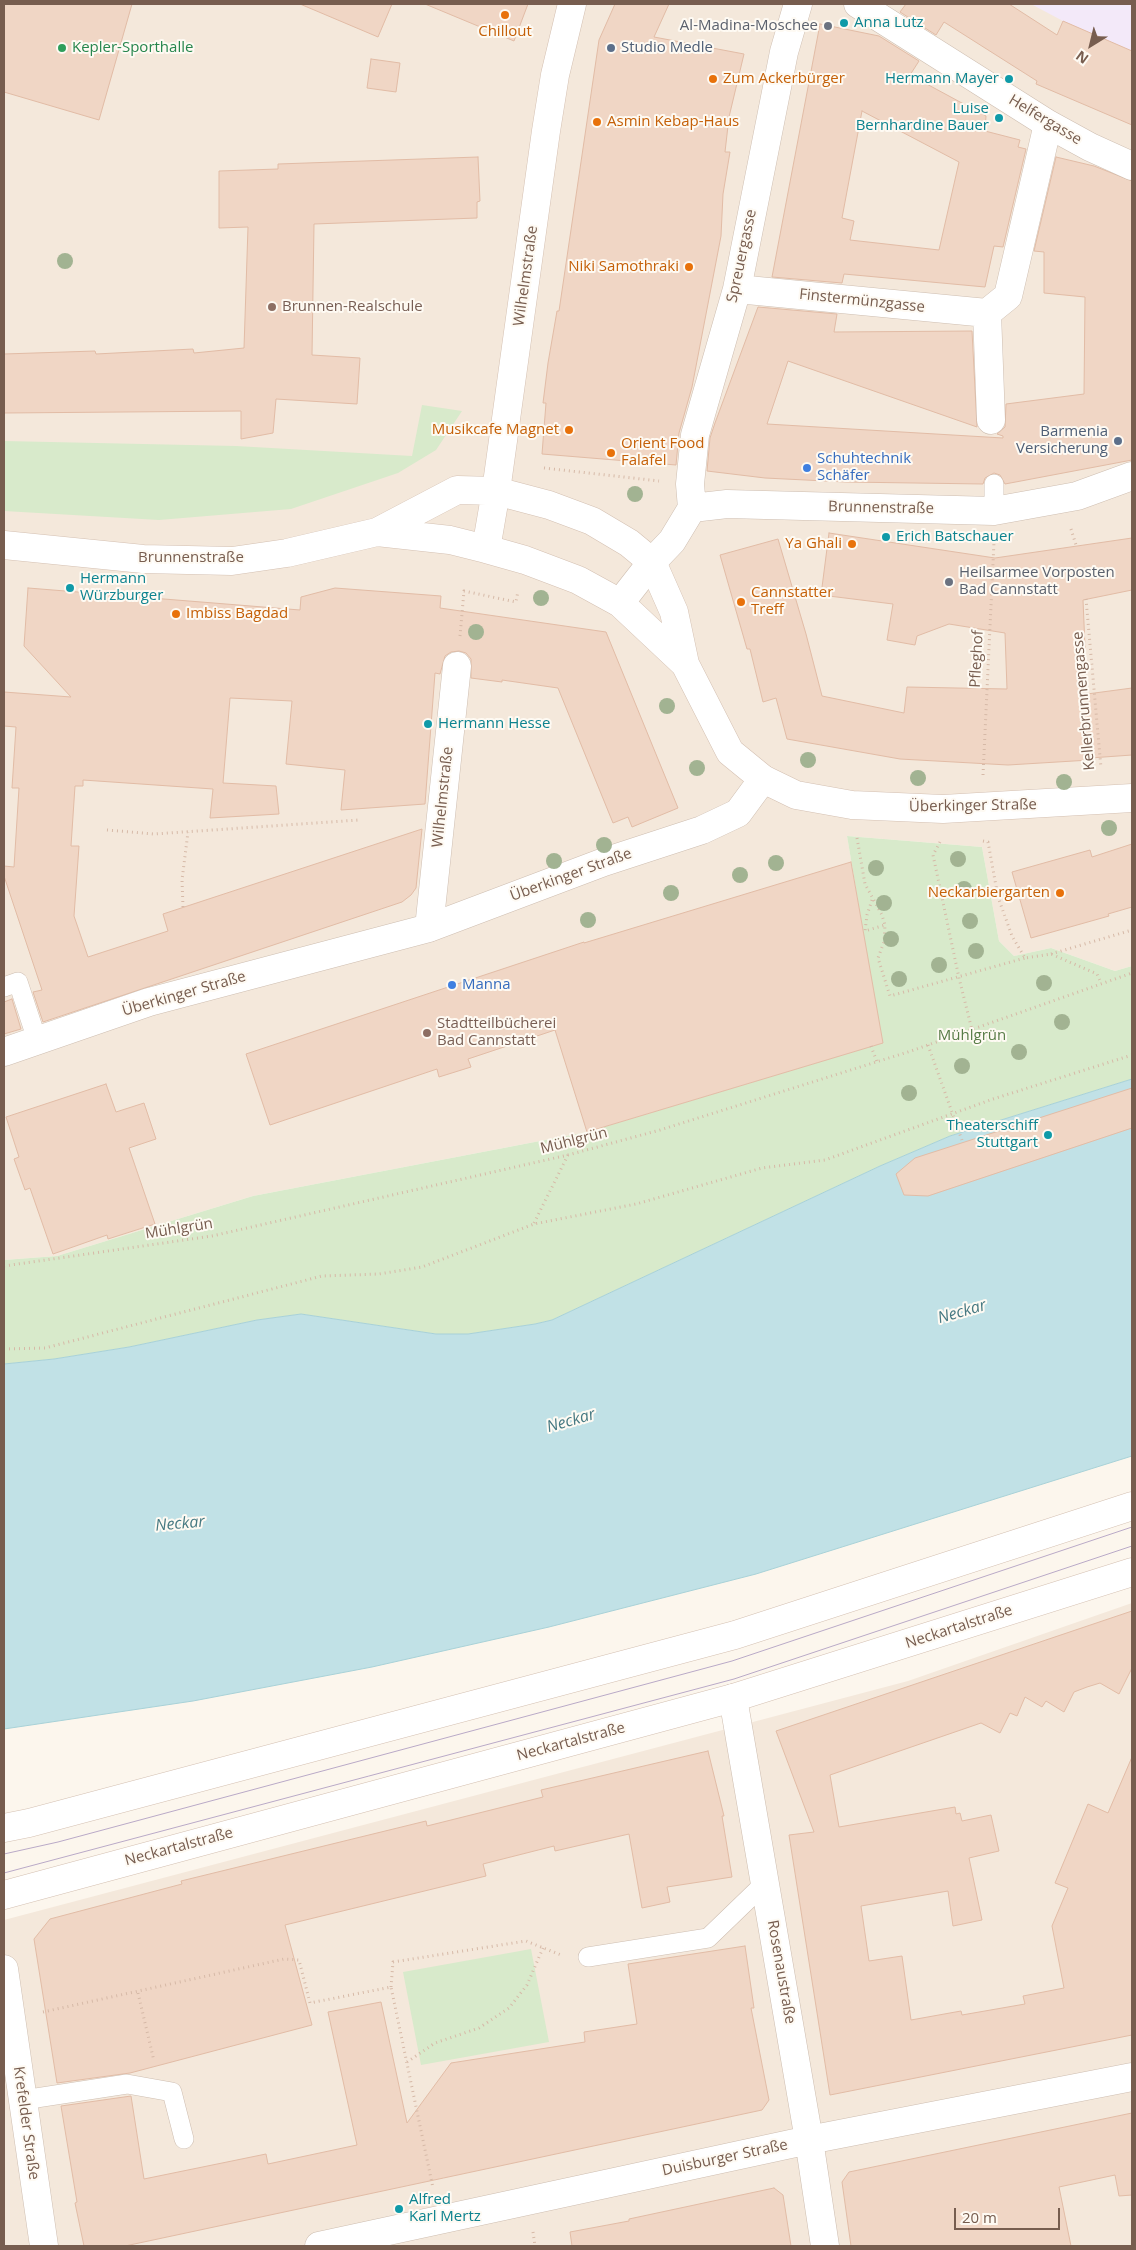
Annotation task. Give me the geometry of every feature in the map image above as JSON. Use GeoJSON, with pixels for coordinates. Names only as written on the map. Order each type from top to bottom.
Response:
{"type":"FeatureCollection","features":[{"type":"Feature","properties":{"kind":"street","name":"Wilhelmstraße"},"geometry":{"type":"LineString","coordinates":[[486,549],[496,491],[546,131],[572,4]]}},
{"type":"Feature","properties":{"kind":"street","name":"Spreuergasse"},"geometry":{"type":"LineString","coordinates":[[691,496],[695,435],[737,289],[784,52],[798,4]]}},
{"type":"Feature","properties":{"kind":"street","name":"Helfergasse"},"geometry":{"type":"LineString","coordinates":[[858,4],[1048,124],[1090,147],[1132,166]]}},
{"type":"Feature","properties":{"kind":"street"},"geometry":{"type":"LineString","coordinates":[[991,426],[987,313],[1008,296],[1048,124]]}},
{"type":"Feature","properties":{"kind":"street","name":"Finstermünzgasse"},"geometry":{"type":"LineString","coordinates":[[737,289],[987,313]]}},
{"type":"Feature","properties":{"kind":"street","name":"Brunnenstraße"},"geometry":{"type":"LineString","coordinates":[[691,496],[727,504],[994,511],[1077,496],[1132,476]]}},
{"type":"Feature","properties":{"kind":"street","name":"Brunnenstraße"},"geometry":{"type":"LineString","coordinates":[[4,546],[143,559],[232,561],[287,552],[377,532],[457,490],[496,491],[549,505],[592,521],[629,544],[652,562],[674,612],[685,664],[730,752],[763,779]]}},
{"type":"Feature","properties":{"kind":"street"},"geometry":{"type":"LineString","coordinates":[[620,603],[652,562],[672,541],[691,496]]}},
{"type":"Feature","properties":{"kind":"street","name":"Brunnenstraße"},"geometry":{"type":"LineString","coordinates":[[377,532],[450,540],[525,560],[578,580],[620,603],[685,664]]}},
{"type":"Feature","properties":{"kind":"street","name":"Wilhelmstraße"},"geometry":{"type":"LineString","coordinates":[[428,928],[456,666]]}},
{"type":"Feature","properties":{"kind":"street","name":"Überkinger Straße"},"geometry":{"type":"LineString","coordinates":[[4,1052],[149,1002],[428,928],[604,862],[702,830],[738,812],[763,779],[796,795],[852,805],[943,809],[983,808],[1132,798]]}},
{"type":"Feature","properties":{"kind":"street"},"geometry":{"type":"LineString","coordinates":[[4,1828],[29,1824],[735,1635],[1132,1506]]}},
{"type":"Feature","properties":{"kind":"street","name":"Neckartalstraße"},"geometry":{"type":"LineString","coordinates":[[4,1895],[733,1698],[1132,1572]]}},
{"type":"Feature","properties":{"kind":"street","name":"Rosenaustraße"},"geometry":{"type":"LineString","coordinates":[[733,1698],[809,2140],[825,2246]]}},
{"type":"Feature","properties":{"kind":"street","name":"Krefelder Straße"},"geometry":{"type":"LineString","coordinates":[[4,1969],[44,2246]]}},
{"type":"Feature","properties":{"kind":"street","name":"Duisburger Straße"},"geometry":{"type":"LineString","coordinates":[[319,2246],[809,2140],[1132,2077]]}},
{"type":"Feature","properties":{"kind":"lane"},"geometry":{"type":"LineString","coordinates":[[994,484],[994,511]]}},
{"type":"Feature","properties":{"kind":"lane"},"geometry":{"type":"LineString","coordinates":[[4,987],[18,982],[37,1040]]}},
{"type":"Feature","properties":{"kind":"lane"},"geometry":{"type":"LineString","coordinates":[[588,1957],[708,1938],[765,1883]]}},
{"type":"Feature","properties":{"kind":"lane"},"geometry":{"type":"LineString","coordinates":[[23,2100],[127,2084],[172,2092],[184,2139]]}},
{"type":"Feature","properties":{"kind":"path"},"geometry":{"type":"LineString","coordinates":[[537,467],[691,496]]}},
{"type":"Feature","properties":{"kind":"path","name":"Pfleghof"},"geometry":{"type":"LineString","coordinates":[[983,808],[994,511]]}},
{"type":"Feature","properties":{"kind":"path","name":"Kellerbrunnengasse"},"geometry":{"type":"LineString","coordinates":[[1086,599],[1103,801]]}},
{"type":"Feature","properties":{"kind":"path"},"geometry":{"type":"LineString","coordinates":[[852,805],[865,884],[872,900],[882,915],[885,925],[884,942],[878,958],[890,996],[1025,958],[1051,954],[1132,930]]}},
{"type":"Feature","properties":{"kind":"path"},"geometry":{"type":"LineString","coordinates":[[943,809],[942,839],[933,855],[972,1030]]}},
{"type":"Feature","properties":{"kind":"path"},"geometry":{"type":"LineString","coordinates":[[107,830],[154,834],[359,820]]}},
{"type":"Feature","properties":{"kind":"path"},"geometry":{"type":"LineString","coordinates":[[183,908],[182,880],[188,832]]}},
{"type":"Feature","properties":{"kind":"path"},"geometry":{"type":"LineString","coordinates":[[978,841],[988,842],[998,897],[1012,936],[1025,958]]}},
{"type":"Feature","properties":{"kind":"path"},"geometry":{"type":"LineString","coordinates":[[872,900],[864,931],[885,925]]}},
{"type":"Feature","properties":{"kind":"path"},"geometry":{"type":"LineString","coordinates":[[1051,954],[1097,974],[1101,983]]}},
{"type":"Feature","properties":{"kind":"path","name":"Mühlgrün"},"geometry":{"type":"LineString","coordinates":[[4,1266],[212,1236],[568,1155],[660,1130],[877,1062],[1132,973]]}},
{"type":"Feature","properties":{"kind":"path"},"geometry":{"type":"LineString","coordinates":[[928,1045],[964,1143]]}},
{"type":"Feature","properties":{"kind":"path"},"geometry":{"type":"LineString","coordinates":[[871,1046],[877,1062]]}},
{"type":"Feature","properties":{"kind":"path"},"geometry":{"type":"LineString","coordinates":[[4,1349],[45,1348],[322,1276],[379,1274],[422,1267],[534,1224],[636,1204],[762,1168],[825,1160],[952,1113],[1132,1055]]}},
{"type":"Feature","properties":{"kind":"path"},"geometry":{"type":"LineString","coordinates":[[534,1224],[568,1155]]}},
{"type":"Feature","properties":{"kind":"path"},"geometry":{"type":"LineString","coordinates":[[440,2220],[391,1987],[394,1962],[526,1941],[567,1958],[588,1957]]}},
{"type":"Feature","properties":{"kind":"path"},"geometry":{"type":"LineString","coordinates":[[407,2062],[435,2044],[479,2028],[509,2008],[526,1985],[543,1948]]}},
{"type":"Feature","properties":{"kind":"path"},"geometry":{"type":"LineString","coordinates":[[11,2019],[138,1993],[284,1959],[298,1960],[310,2003],[391,1987]]}},
{"type":"Feature","properties":{"kind":"path"},"geometry":{"type":"LineString","coordinates":[[138,1993],[154,2064],[145,2086]]}},
{"type":"Feature","properties":{"kind":"shaded area"},"geometry":{"type":"Polygon","coordinates":[[[4,4],[1132,4],[1132,966],[1115,971],[1051,948],[1014,956],[999,941],[982,847],[847,836],[883,1043],[587,1132],[253,1196],[57,1256],[4,1260],[4,4]]]}},
{"type":"Feature","properties":{"kind":"shaded area"},"geometry":{"type":"Polygon","coordinates":[[[1031,4],[1132,4],[1132,51],[1063,21],[1031,4]]]}},
{"type":"Feature","properties":{"kind":"shaded area"},"geometry":{"type":"Polygon","coordinates":[[[1132,1603],[1132,2246],[4,2246],[4,1920],[908,1681],[1132,1603]]]}},
{"type":"Feature","properties":{"kind":"green space"},"geometry":{"type":"Polygon","coordinates":[[[422,405],[462,411],[436,450],[398,473],[291,509],[159,520],[4,511],[4,441],[236,446],[412,456],[422,405]]]}},
{"type":"Feature","properties":{"kind":"green space","name":"Mühlgrün"},"geometry":{"type":"Polygon","coordinates":[[[847,836],[982,847],[999,941],[1014,956],[1051,948],[1115,971],[1132,966],[1132,1079],[950,1136],[880,1166],[552,1320],[468,1334],[436,1334],[301,1314],[257,1320],[129,1347],[54,1359],[4,1364],[4,1260],[57,1256],[253,1196],[587,1132],[882,1043],[847,836]]]}},
{"type":"Feature","properties":{"kind":"green space"},"geometry":{"type":"Polygon","coordinates":[[[531,1949],[549,2042],[421,2065],[403,1972],[531,1949]]]}},
{"type":"Feature","properties":{"kind":"water","name":"Neckar"},"geometry":{"type":"Polygon","coordinates":[[[1132,1079],[1132,1456],[756,1574],[549,1627],[372,1667],[193,1701],[4,1729],[4,1364],[54,1359],[129,1347],[257,1320],[301,1314],[436,1334],[468,1334],[552,1320],[880,1166],[950,1136],[1132,1079]]]}},
{"type":"Feature","properties":{"kind":"building","name":"Kepler-Sporthalle"},"geometry":{"type":"Polygon","coordinates":[[[4,4],[132,4],[99,120],[4,92],[4,4]]]}},
{"type":"Feature","properties":{"kind":"building"},"geometry":{"type":"Polygon","coordinates":[[[300,4],[392,4],[378,37],[300,4]]]}},
{"type":"Feature","properties":{"kind":"building"},"geometry":{"type":"Polygon","coordinates":[[[425,4],[528,4],[514,41],[425,4]]]}},
{"type":"Feature","properties":{"kind":"building"},"geometry":{"type":"Polygon","coordinates":[[[615,4],[669,4],[654,37],[744,54],[729,117],[725,152],[730,152],[723,194],[721,236],[692,387],[679,433],[676,465],[542,454],[546,403],[543,403],[548,363],[557,311],[559,311],[599,40],[615,4]]]}},
{"type":"Feature","properties":{"kind":"building"},"geometry":{"type":"Polygon","coordinates":[[[906,4],[1009,4],[1057,35],[1063,21],[1132,51],[1132,125],[1036,84],[1037,81],[944,22],[936,35],[900,12],[906,4]]]}},
{"type":"Feature","properties":{"kind":"building"},"geometry":{"type":"Polygon","coordinates":[[[820,24],[879,36],[919,61],[910,75],[986,116],[985,131],[1020,140],[1018,147],[1026,149],[1003,247],[994,246],[985,287],[844,274],[842,283],[772,277],[820,24]],[[862,111],[842,218],[854,221],[850,240],[939,250],[959,162],[862,111]]]}},
{"type":"Feature","properties":{"kind":"building"},"geometry":{"type":"Polygon","coordinates":[[[371,59],[400,63],[396,92],[367,88],[371,59]]]}},
{"type":"Feature","properties":{"kind":"building"},"geometry":{"type":"Polygon","coordinates":[[[478,157],[480,201],[477,202],[477,218],[314,224],[312,355],[360,358],[357,404],[276,399],[273,433],[241,439],[241,411],[4,413],[4,354],[95,351],[96,354],[193,349],[194,353],[244,348],[248,227],[219,228],[219,171],[278,169],[278,164],[478,157]]]}},
{"type":"Feature","properties":{"kind":"building"},"geometry":{"type":"Polygon","coordinates":[[[1056,157],[1094,166],[1132,181],[1132,460],[1005,484],[1000,475],[994,473],[985,478],[983,484],[846,482],[765,478],[707,471],[710,438],[758,307],[837,314],[834,332],[972,331],[977,427],[788,361],[767,424],[1003,438],[1003,436],[997,434],[1005,427],[1006,404],[1084,394],[1085,297],[1044,293],[1044,252],[1034,251],[1056,157]]]}},
{"type":"Feature","properties":{"kind":"building"},"geometry":{"type":"Polygon","coordinates":[[[829,533],[995,558],[1132,538],[1132,590],[1083,600],[1087,694],[1132,688],[1132,755],[1090,758],[1090,760],[1008,765],[900,759],[787,739],[776,698],[763,702],[750,649],[747,649],[720,555],[778,539],[822,696],[904,713],[907,687],[1007,689],[1005,633],[949,624],[917,636],[915,645],[887,640],[893,604],[821,595],[829,533]]]}},
{"type":"Feature","properties":{"kind":"building"},"geometry":{"type":"Polygon","coordinates":[[[28,588],[300,610],[301,597],[335,588],[441,596],[440,608],[606,632],[678,808],[632,827],[628,817],[613,823],[558,688],[502,680],[502,682],[471,678],[471,659],[466,653],[459,651],[451,652],[445,656],[440,674],[435,673],[425,804],[341,810],[345,770],[286,764],[292,701],[230,698],[223,783],[276,786],[279,814],[210,818],[213,789],[83,780],[83,786],[75,786],[71,846],[79,846],[74,916],[88,957],[168,931],[163,914],[422,829],[416,888],[402,902],[43,1022],[33,992],[42,990],[4,876],[4,866],[14,867],[19,788],[12,788],[16,727],[4,726],[4,692],[71,697],[24,646],[28,588]]]}},
{"type":"Feature","properties":{"kind":"building","name":"Neckarbiergarten"},"geometry":{"type":"Polygon","coordinates":[[[1132,844],[1132,907],[1108,914],[1109,916],[1031,938],[1012,872],[1090,850],[1092,857],[1132,844]]]}},
{"type":"Feature","properties":{"kind":"building"},"geometry":{"type":"Polygon","coordinates":[[[851,862],[883,1043],[587,1132],[555,1030],[468,1059],[471,1067],[439,1077],[437,1069],[270,1125],[246,1054],[584,942],[851,862]]]}},
{"type":"Feature","properties":{"kind":"building"},"geometry":{"type":"Polygon","coordinates":[[[12,999],[21,1029],[4,1034],[4,1002],[12,999]]]}},
{"type":"Feature","properties":{"kind":"building"},"geometry":{"type":"Polygon","coordinates":[[[106,1084],[116,1112],[144,1103],[156,1139],[129,1148],[155,1224],[108,1239],[107,1235],[53,1254],[30,1188],[25,1190],[14,1159],[19,1157],[6,1117],[106,1084]]]}},
{"type":"Feature","properties":{"kind":"building","name":"Theaterschiff Stuttgart"},"geometry":{"type":"Polygon","coordinates":[[[1132,1088],[1132,1128],[928,1196],[904,1195],[896,1174],[915,1158],[1132,1088]]]}},
{"type":"Feature","properties":{"kind":"building"},"geometry":{"type":"Polygon","coordinates":[[[1132,1611],[1132,1668],[1119,1694],[1100,1683],[1087,1687],[1074,1692],[1064,1712],[1046,1701],[1042,1707],[1025,1697],[1017,1716],[1010,1713],[1000,1733],[981,1723],[830,1775],[839,1827],[955,1807],[956,1814],[960,1813],[962,1821],[991,1815],[999,1851],[969,1858],[982,1920],[953,1926],[948,1891],[861,1906],[869,1961],[902,1956],[911,2020],[961,2011],[962,2015],[1025,2004],[1023,1996],[1064,1988],[1052,1926],[1068,1888],[1055,1883],[1088,1804],[1108,1813],[1132,1757],[1132,2035],[830,2095],[789,1835],[814,1832],[776,1731],[1132,1611]]]}},
{"type":"Feature","properties":{"kind":"building"},"geometry":{"type":"Polygon","coordinates":[[[708,1751],[724,1816],[722,1816],[732,1877],[667,1887],[670,1902],[642,1908],[629,1834],[555,1851],[554,1846],[483,1864],[486,1876],[285,1925],[312,2025],[130,2073],[57,2083],[34,1939],[50,1919],[182,1884],[181,1881],[426,1821],[427,1826],[543,1797],[541,1790],[708,1751]]]}},
{"type":"Feature","properties":{"kind":"building"},"geometry":{"type":"Polygon","coordinates":[[[745,1946],[754,2008],[751,2008],[769,2100],[762,2110],[125,2246],[84,2246],[75,2203],[77,2202],[61,2106],[131,2096],[144,2179],[266,2154],[268,2164],[357,2145],[328,2012],[381,2002],[407,2123],[451,2063],[585,2042],[584,2032],[637,2024],[628,1964],[745,1946]]]}},
{"type":"Feature","properties":{"kind":"building"},"geometry":{"type":"Polygon","coordinates":[[[1132,2113],[1132,2195],[1119,2196],[1115,2175],[1059,2187],[1071,2246],[851,2246],[842,2182],[849,2172],[1132,2113]]]}},
{"type":"Feature","properties":{"kind":"building"},"geometry":{"type":"Polygon","coordinates":[[[774,2188],[783,2195],[791,2246],[572,2246],[570,2232],[629,2221],[629,2219],[774,2188]]]}},
{"type":"Feature","properties":{"kind":"tram line"},"geometry":{"type":"LineString","coordinates":[[4,1854],[58,1842],[732,1661],[1132,1527]]}},
{"type":"Feature","properties":{"kind":"tram line"},"geometry":{"type":"LineString","coordinates":[[4,1873],[734,1679],[1132,1546]]}},
{"type":"Feature","properties":{"kind":"place","name":"Chillout"},"geometry":{"type":"Point","coordinates":[505,15]}},
{"type":"Feature","properties":{"kind":"place","name":"Anna Lutz"},"geometry":{"type":"Point","coordinates":[844,23]}},
{"type":"Feature","properties":{"kind":"place","name":"Al-Madina-Moschee"},"geometry":{"type":"Point","coordinates":[828,26]}},
{"type":"Feature","properties":{"kind":"place","name":"Kepler-Sporthalle"},"geometry":{"type":"Point","coordinates":[62,48]}},
{"type":"Feature","properties":{"kind":"place","name":"Studio Medle"},"geometry":{"type":"Point","coordinates":[611,48]}},
{"type":"Feature","properties":{"kind":"place","name":"Zum Ackerbürger"},"geometry":{"type":"Point","coordinates":[713,79]}},
{"type":"Feature","properties":{"kind":"place","name":"Hermann Mayer"},"geometry":{"type":"Point","coordinates":[1009,79]}},
{"type":"Feature","properties":{"kind":"place","name":"Luise Bernhardine Bauer"},"geometry":{"type":"Point","coordinates":[999,118]}},
{"type":"Feature","properties":{"kind":"place","name":"Asmin Kebap-Haus"},"geometry":{"type":"Point","coordinates":[597,122]}},
{"type":"Feature","properties":{"kind":"place","name":"Niki Samothraki"},"geometry":{"type":"Point","coordinates":[689,267]}},
{"type":"Feature","properties":{"kind":"place","name":"Brunnen-Realschule"},"geometry":{"type":"Point","coordinates":[272,307]}},
{"type":"Feature","properties":{"kind":"place","name":"Musikcafe Magnet"},"geometry":{"type":"Point","coordinates":[569,430]}},
{"type":"Feature","properties":{"kind":"place","name":"Barmenia Versicherung"},"geometry":{"type":"Point","coordinates":[1118,441]}},
{"type":"Feature","properties":{"kind":"place","name":"Orient Food Falafel"},"geometry":{"type":"Point","coordinates":[611,453]}},
{"type":"Feature","properties":{"kind":"place","name":"Schuhtechnik Schäfer"},"geometry":{"type":"Point","coordinates":[807,468]}},
{"type":"Feature","properties":{"kind":"place","name":"Erich Batschauer"},"geometry":{"type":"Point","coordinates":[886,537]}},
{"type":"Feature","properties":{"kind":"place","name":"Ya Ghali"},"geometry":{"type":"Point","coordinates":[852,544]}},
{"type":"Feature","properties":{"kind":"place","name":"Heilsarmee Vorposten Bad Cannstatt"},"geometry":{"type":"Point","coordinates":[949,582]}},
{"type":"Feature","properties":{"kind":"place","name":"Hermann Würzburger"},"geometry":{"type":"Point","coordinates":[70,588]}},
{"type":"Feature","properties":{"kind":"place","name":"Cannstatter Treff"},"geometry":{"type":"Point","coordinates":[741,602]}},
{"type":"Feature","properties":{"kind":"place","name":"Imbiss Bagdad"},"geometry":{"type":"Point","coordinates":[176,614]}},
{"type":"Feature","properties":{"kind":"place","name":"Hermann Hesse"},"geometry":{"type":"Point","coordinates":[428,724]}},
{"type":"Feature","properties":{"kind":"place","name":"Neckarbiergarten"},"geometry":{"type":"Point","coordinates":[1060,893]}},
{"type":"Feature","properties":{"kind":"place","name":"Manna"},"geometry":{"type":"Point","coordinates":[452,985]}},
{"type":"Feature","properties":{"kind":"place","name":"Stadtteilbücherei Bad Cannstatt"},"geometry":{"type":"Point","coordinates":[427,1033]}},
{"type":"Feature","properties":{"kind":"place","name":"Theaterschiff Stuttgart"},"geometry":{"type":"Point","coordinates":[1048,1135]}},
{"type":"Feature","properties":{"kind":"place","name":"Alfred Karl Mertz"},"geometry":{"type":"Point","coordinates":[399,2209]}}]}
